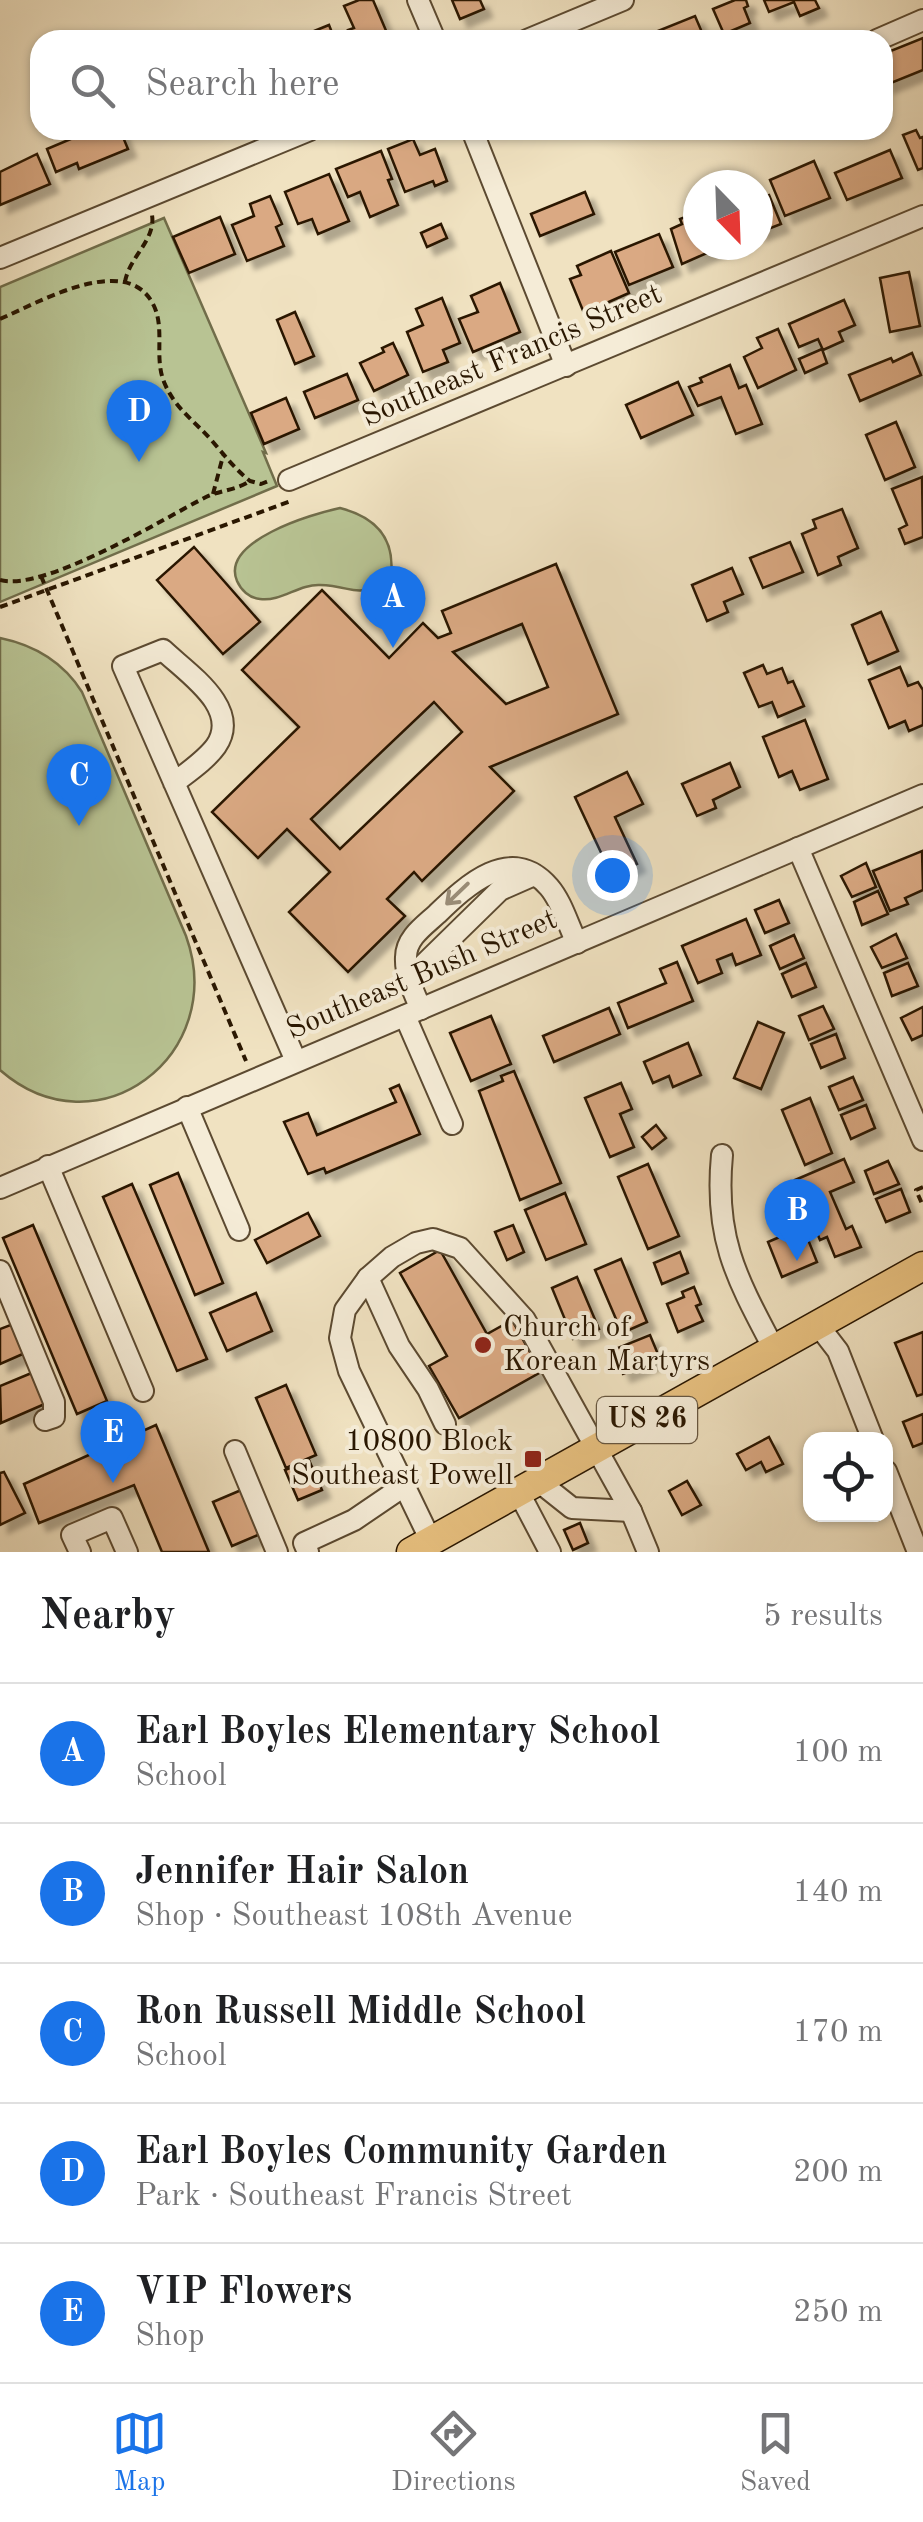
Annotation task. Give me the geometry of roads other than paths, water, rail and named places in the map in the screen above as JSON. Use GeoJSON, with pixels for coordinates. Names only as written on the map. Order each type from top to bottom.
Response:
{"type":"FeatureCollection","features":[{"type":"Feature","properties":{"kind":"main road","name":"US 26"},"geometry":{"type":"LineString","coordinates":[[421,1546],[923,1266]]}},
{"type":"Feature","properties":{"kind":"street"},"geometry":{"type":"LineString","coordinates":[[418,0],[430,30]]}},
{"type":"Feature","properties":{"kind":"street"},"geometry":{"type":"LineString","coordinates":[[551,30],[624,0]]}},
{"type":"Feature","properties":{"kind":"street"},"geometry":{"type":"LineString","coordinates":[[893,33],[923,20]]}},
{"type":"Feature","properties":{"kind":"street"},"geometry":{"type":"LineString","coordinates":[[0,258],[286,140]]}},
{"type":"Feature","properties":{"kind":"street"},"geometry":{"type":"LineString","coordinates":[[476,140],[566,366]]}},
{"type":"Feature","properties":{"kind":"street","name":"Southeast Francis Street"},"geometry":{"type":"LineString","coordinates":[[289,480],[923,216]]}},
{"type":"Feature","properties":{"kind":"street"},"geometry":{"type":"LineString","coordinates":[[174,783],[216,747],[223,715],[217,703],[163,650],[123,666],[174,783],[296,1061]]}},
{"type":"Feature","properties":{"kind":"street","name":"Southeast Bush Street"},"geometry":{"type":"LineString","coordinates":[[0,1188],[923,794]]}},
{"type":"Feature","properties":{"kind":"street"},"geometry":{"type":"LineString","coordinates":[[798,848],[923,1140]]}},
{"type":"Feature","properties":{"kind":"street"},"geometry":{"type":"LineString","coordinates":[[452,1124],[413,1012],[409,979],[500,890],[534,875],[548,887],[577,943]]}},
{"type":"Feature","properties":{"kind":"street"},"geometry":{"type":"LineString","coordinates":[[187,1107],[239,1230]]}},
{"type":"Feature","properties":{"kind":"street"},"geometry":{"type":"LineString","coordinates":[[722,1154],[718,1195],[722,1230],[742,1287],[774,1349]]}},
{"type":"Feature","properties":{"kind":"street"},"geometry":{"type":"LineString","coordinates":[[48,1166],[143,1390]]}},
{"type":"Feature","properties":{"kind":"street"},"geometry":{"type":"LineString","coordinates":[[421,1546],[404,1486],[349,1371],[340,1338],[345,1310],[368,1278],[416,1242],[433,1239],[460,1248],[525,1320],[631,1512],[648,1552]]}},
{"type":"Feature","properties":{"kind":"street"},"geometry":{"type":"LineString","coordinates":[[0,1270],[54,1402],[54,1418],[45,1420]]}},
{"type":"Feature","properties":{"kind":"street"},"geometry":{"type":"LineString","coordinates":[[368,1278],[398,1346],[428,1389],[445,1424]]}},
{"type":"Feature","properties":{"kind":"street"},"geometry":{"type":"LineString","coordinates":[[818,1324],[838,1351],[870,1432]]}},
{"type":"Feature","properties":{"kind":"street"},"geometry":{"type":"LineString","coordinates":[[234,1450],[277,1552]]}},
{"type":"Feature","properties":{"kind":"street"},"geometry":{"type":"LineString","coordinates":[[308,1552],[304,1543],[354,1520],[404,1486]]}},
{"type":"Feature","properties":{"kind":"street"},"geometry":{"type":"LineString","coordinates":[[528,1486],[572,1508],[631,1512]]}},
{"type":"Feature","properties":{"kind":"street"},"geometry":{"type":"LineString","coordinates":[[528,1486],[550,1552]]}},
{"type":"Feature","properties":{"kind":"street"},"geometry":{"type":"LineString","coordinates":[[893,1489],[918,1552]]}},
{"type":"Feature","properties":{"kind":"street"},"geometry":{"type":"LineString","coordinates":[[80,1552],[72,1535],[112,1518],[127,1552]]}},
{"type":"Feature","properties":{"kind":"place","name":"Earl Boyles Community Garden"},"geometry":{"type":"Point","coordinates":[139,462]}},
{"type":"Feature","properties":{"kind":"place","name":"Earl Boyles Elementary School"},"geometry":{"type":"Point","coordinates":[393,648]}},
{"type":"Feature","properties":{"kind":"place","name":"Ron Russell Middle School"},"geometry":{"type":"Point","coordinates":[79,826]}},
{"type":"Feature","properties":{"kind":"place","name":"Jennifer Hair Salon"},"geometry":{"type":"Point","coordinates":[797,1261]}},
{"type":"Feature","properties":{"kind":"place","name":"Church of Korean Martyrs"},"geometry":{"type":"Point","coordinates":[483,1345]}},
{"type":"Feature","properties":{"kind":"place","name":"10800 Block Southeast Powell"},"geometry":{"type":"Point","coordinates":[533,1459]}},
{"type":"Feature","properties":{"kind":"place","name":"VIP Flowers"},"geometry":{"type":"Point","coordinates":[113,1483]}}]}
